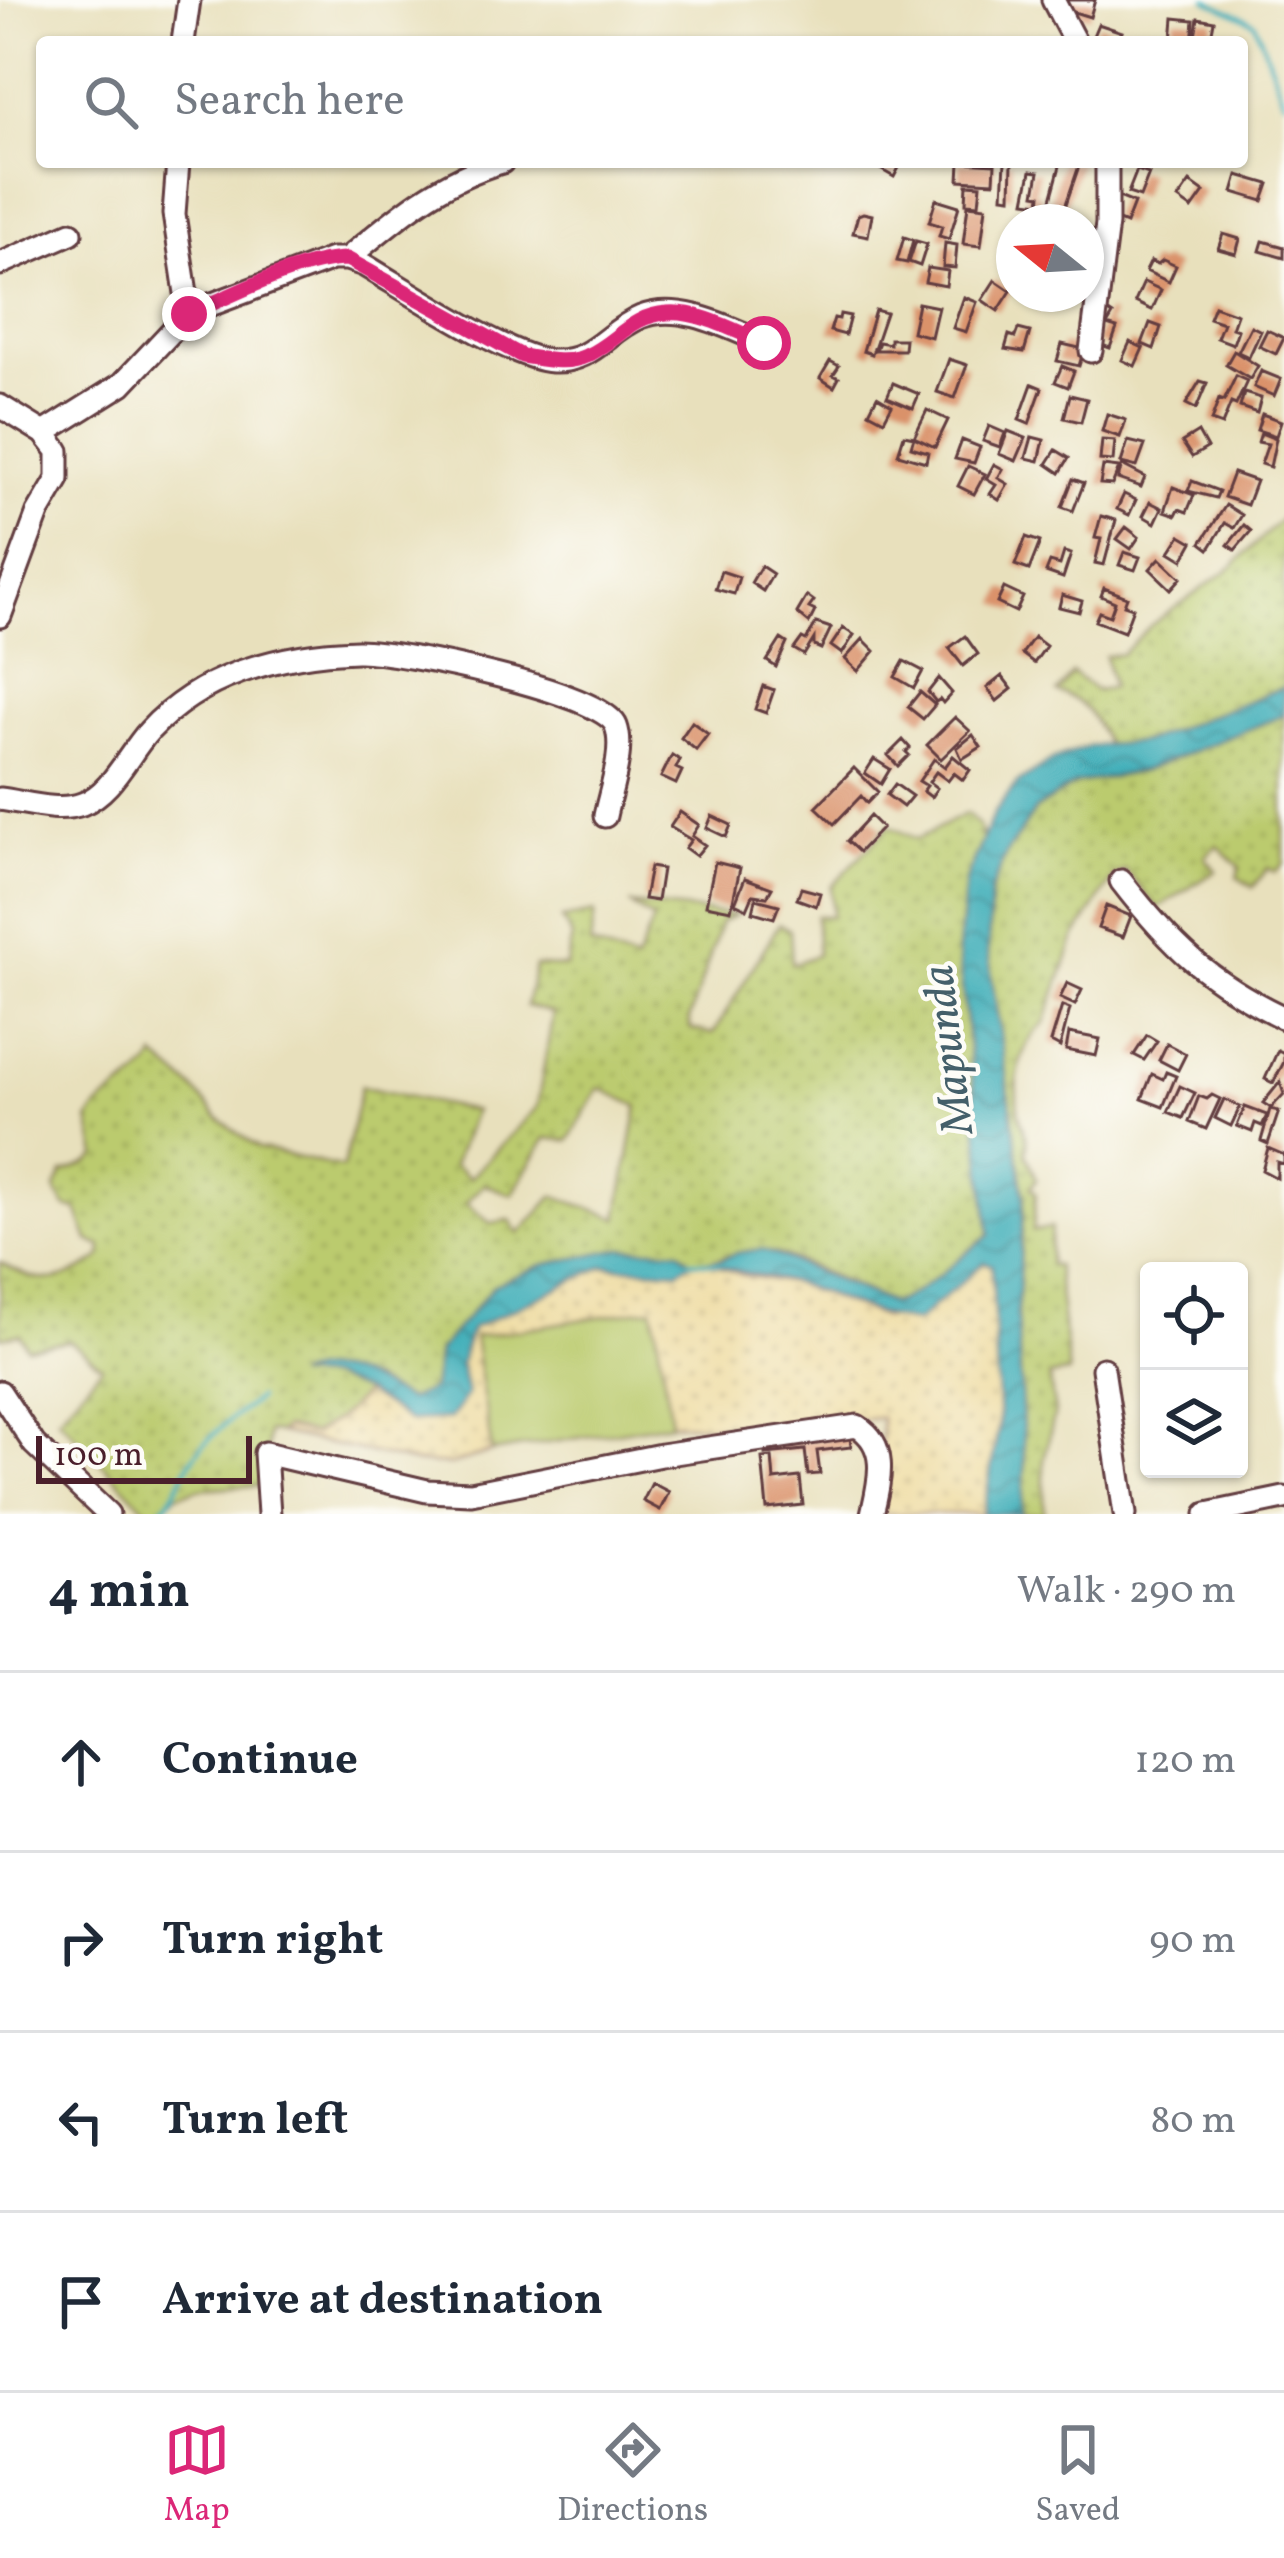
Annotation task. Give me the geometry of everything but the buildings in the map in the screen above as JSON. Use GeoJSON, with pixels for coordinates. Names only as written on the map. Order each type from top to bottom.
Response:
{"type":"FeatureCollection","features":[{"type":"Feature","properties":{"kind":"street"},"geometry":{"type":"LineString","coordinates":[[184,36],[189,0]]}},
{"type":"Feature","properties":{"kind":"street"},"geometry":{"type":"LineString","coordinates":[[1053,0],[1072,36]]}},
{"type":"Feature","properties":{"kind":"street"},"geometry":{"type":"LineString","coordinates":[[178,168],[174,214],[189,314]]}},
{"type":"Feature","properties":{"kind":"street"},"geometry":{"type":"LineString","coordinates":[[347,259],[432,191],[484,168]]}},
{"type":"Feature","properties":{"kind":"street"},"geometry":{"type":"LineString","coordinates":[[1091,351],[1108,224],[1107,168]]}},
{"type":"Feature","properties":{"kind":"street"},"geometry":{"type":"LineString","coordinates":[[0,264],[71,233]]}},
{"type":"Feature","properties":{"kind":"street"},"geometry":{"type":"LineString","coordinates":[[44,433],[122,384],[189,314],[332,259],[347,259],[522,356],[553,362],[585,358],[641,317],[671,312],[701,318],[764,343]]}},
{"type":"Feature","properties":{"kind":"street"},"geometry":{"type":"LineString","coordinates":[[0,406],[44,433],[58,451],[58,478],[38,513],[0,616]]}},
{"type":"Feature","properties":{"kind":"street"},"geometry":{"type":"LineString","coordinates":[[0,799],[60,807],[83,804],[104,789],[148,733],[184,698],[278,660],[360,651],[508,677],[603,709],[616,725],[617,749],[605,816]]}},
{"type":"Feature","properties":{"kind":"street"},"geometry":{"type":"LineString","coordinates":[[1121,881],[1166,938],[1197,967],[1284,1018]]}},
{"type":"Feature","properties":{"kind":"street"},"geometry":{"type":"LineString","coordinates":[[1103,1369],[1125,1514]]}},
{"type":"Feature","properties":{"kind":"street"},"geometry":{"type":"LineString","coordinates":[[0,1392],[34,1444],[108,1514]]}},
{"type":"Feature","properties":{"kind":"street"},"geometry":{"type":"LineString","coordinates":[[269,1514],[265,1453],[427,1491],[471,1492],[661,1455],[857,1426],[878,1448],[880,1480],[872,1514]]}},
{"type":"Feature","properties":{"kind":"street"},"geometry":{"type":"LineString","coordinates":[[1207,1514],[1284,1498]]}},
{"type":"Feature","properties":{"kind":"green space"},"geometry":{"type":"Polygon","coordinates":[[[1284,516],[1284,687],[1143,742],[1107,745],[1082,705],[1057,692],[1072,673],[1096,691],[1112,687],[1105,656],[1122,654],[1151,625],[1232,567],[1284,516]]]}},
{"type":"Feature","properties":{"kind":"green space"},"geometry":{"type":"Polygon","coordinates":[[[1284,715],[1284,864],[1275,872],[1268,868],[1253,887],[1237,877],[1240,867],[1217,845],[1205,857],[1216,871],[1158,908],[1125,870],[1114,876],[1074,940],[1045,1023],[1024,1052],[1017,1102],[1026,1153],[1037,1179],[1031,1187],[1036,1193],[1033,1231],[1051,1228],[1049,1265],[1056,1266],[1069,1373],[1049,1376],[1055,1412],[1044,1460],[1044,1514],[1021,1514],[1025,1471],[1017,1315],[1024,1196],[988,952],[990,892],[1007,852],[1036,809],[1075,784],[1143,771],[1284,715]]]}},
{"type":"Feature","properties":{"kind":"green space"},"geometry":{"type":"Polygon","coordinates":[[[967,813],[983,839],[965,881],[958,951],[990,1234],[906,1297],[893,1304],[769,1252],[691,1261],[679,1250],[438,1351],[432,1389],[408,1400],[370,1380],[329,1378],[366,1392],[339,1418],[312,1434],[284,1428],[280,1433],[268,1432],[265,1485],[198,1489],[176,1495],[156,1514],[58,1418],[102,1366],[70,1341],[27,1347],[20,1334],[0,1337],[0,1262],[27,1276],[51,1280],[74,1274],[101,1257],[102,1246],[89,1241],[77,1210],[66,1207],[55,1190],[63,1173],[97,1156],[89,1120],[156,1057],[192,1087],[217,1117],[258,1148],[343,1168],[361,1086],[474,1111],[453,1165],[470,1178],[537,1107],[553,1013],[526,1006],[535,966],[566,967],[572,937],[562,919],[595,913],[590,945],[636,962],[653,920],[630,904],[736,915],[721,922],[689,1019],[691,1029],[713,1034],[779,924],[790,930],[792,964],[817,955],[816,916],[832,916],[831,887],[889,826],[917,839],[967,813]],[[599,1088],[569,1141],[546,1138],[512,1195],[484,1184],[466,1203],[490,1223],[510,1220],[519,1234],[554,1196],[618,1218],[638,1106],[599,1088]]]}},
{"type":"Feature","properties":{"kind":"green space"},"geometry":{"type":"Polygon","coordinates":[[[653,1308],[671,1423],[492,1452],[474,1337],[653,1308]]]}},
{"type":"Feature","properties":{"kind":"sand"},"geometry":{"type":"Polygon","coordinates":[[[691,1261],[793,1283],[885,1318],[984,1262],[993,1265],[999,1425],[983,1514],[872,1514],[880,1480],[881,1418],[756,1428],[671,1423],[654,1314],[475,1337],[492,1452],[450,1465],[415,1463],[280,1433],[284,1428],[313,1434],[339,1418],[366,1392],[409,1421],[467,1395],[460,1363],[471,1329],[604,1266],[678,1271],[691,1261]]]}},
{"type":"Feature","properties":{"kind":"water"},"geometry":{"type":"Polygon","coordinates":[[[1284,687],[1284,715],[1143,771],[1075,784],[1036,809],[1007,852],[990,892],[988,952],[1024,1196],[1017,1315],[1025,1471],[1021,1514],[983,1514],[999,1425],[992,1265],[984,1262],[916,1322],[713,1263],[762,1249],[893,1304],[990,1235],[958,951],[965,881],[994,813],[1017,783],[1054,759],[1089,746],[1143,742],[1284,687]]]}},
{"type":"Feature","properties":{"kind":"water"},"geometry":{"type":"Polygon","coordinates":[[[622,1248],[679,1250],[691,1261],[679,1271],[604,1266],[471,1329],[460,1363],[467,1395],[450,1419],[409,1421],[366,1392],[329,1378],[295,1377],[339,1371],[408,1400],[432,1389],[438,1351],[494,1285],[542,1265],[622,1248]]]}},
{"type":"Feature","properties":{"kind":"waterway"},"geometry":{"type":"LineString","coordinates":[[1207,0],[1255,23],[1284,101]]}},
{"type":"Feature","properties":{"kind":"waterway"},"geometry":{"type":"LineString","coordinates":[[688,1261],[719,1263]]}},
{"type":"Feature","properties":{"kind":"waterway"},"geometry":{"type":"LineString","coordinates":[[156,1514],[205,1443],[258,1398]]}},
{"type":"Feature","properties":{"kind":"route"},"geometry":{"type":"LineString","coordinates":[[189,314],[261,283],[332,259],[347,259],[522,356],[553,362],[585,358],[641,317],[671,312],[701,318],[764,343]]}},
{"type":"Feature","properties":{"kind":"water label","name":"Mapunda"},"geometry":{"type":"Point","coordinates":[946,1050]}}]}
